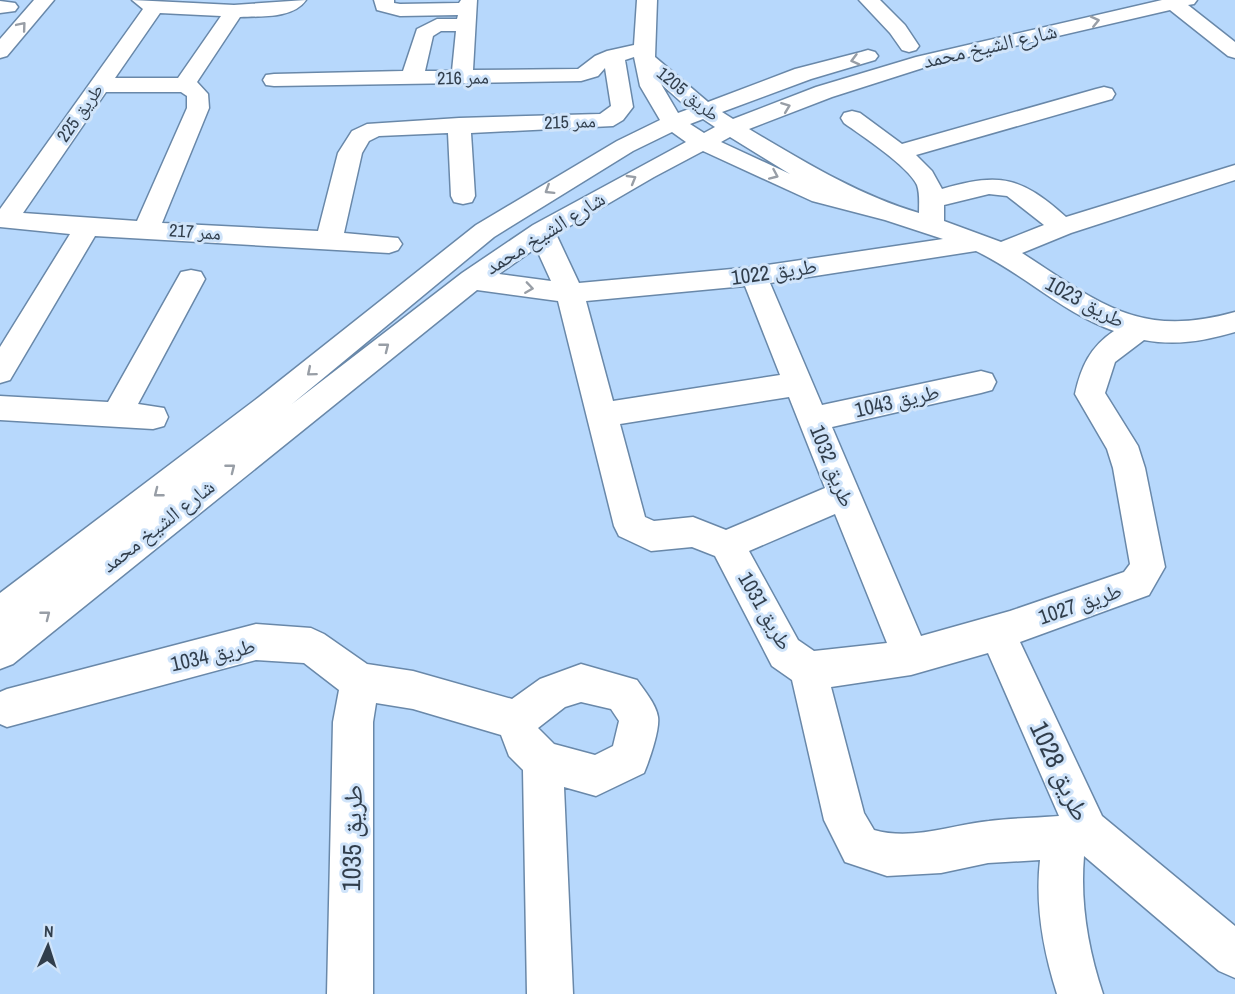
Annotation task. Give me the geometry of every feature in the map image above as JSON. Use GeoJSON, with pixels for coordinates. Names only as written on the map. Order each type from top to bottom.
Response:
{"type":"FeatureCollection","features":[{"type":"Feature","properties":{"kind":"street"},"geometry":{"type":"LineString","coordinates":[[0,52],[44,0]]}},
{"type":"Feature","properties":{"kind":"street"},"geometry":{"type":"LineString","coordinates":[[384,0],[384,6],[400,10],[468,11]]}},
{"type":"Feature","properties":{"kind":"street","name":"طريق 1205"},"geometry":{"type":"LineString","coordinates":[[647,0],[652,65],[650,85],[674,122],[701,142],[835,201],[890,213]]}},
{"type":"Feature","properties":{"kind":"street"},"geometry":{"type":"LineString","coordinates":[[869,0],[898,30],[909,46]]}},
{"type":"Feature","properties":{"kind":"street","name":"شارع الشيخ محمد"},"geometry":{"type":"LineString","coordinates":[[0,615],[270,405],[458,250],[558,184],[624,146],[704,109],[787,79],[909,46],[1117,0]]}},
{"type":"Feature","properties":{"kind":"street","name":"طريق 225"},"geometry":{"type":"LineString","coordinates":[[3,219],[99,85],[148,3],[234,11],[273,10],[293,2]]}},
{"type":"Feature","properties":{"kind":"street"},"geometry":{"type":"LineString","coordinates":[[1180,2],[1235,52]]}},
{"type":"Feature","properties":{"kind":"street","name":"شارع الشيخ محمد"},"geometry":{"type":"LineString","coordinates":[[0,651],[471,280],[542,231],[701,142],[824,92],[923,61],[1180,2]]}},
{"type":"Feature","properties":{"kind":"street"},"geometry":{"type":"LineString","coordinates":[[184,85],[234,11]]}},
{"type":"Feature","properties":{"kind":"street"},"geometry":{"type":"LineString","coordinates":[[462,78],[468,11]]}},
{"type":"Feature","properties":{"kind":"street"},"geometry":{"type":"LineString","coordinates":[[412,79],[424,33],[468,11]]}},
{"type":"Feature","properties":{"kind":"street","name":"ممر 216"},"geometry":{"type":"LineString","coordinates":[[274,80],[380,104],[412,79],[581,75],[590,71],[602,60],[614,55],[652,65]]}},
{"type":"Feature","properties":{"kind":"street","name":"ممر 215"},"geometry":{"type":"LineString","coordinates":[[380,104],[459,125],[605,121],[622,107],[614,55]]}},
{"type":"Feature","properties":{"kind":"street"},"geometry":{"type":"LineString","coordinates":[[624,146],[636,124],[652,65],[702,86],[725,87],[787,79]]}},
{"type":"Feature","properties":{"kind":"street","name":"طريق 1205"},"geometry":{"type":"LineString","coordinates":[[652,65],[704,109],[731,128],[815,179],[890,213]]}},
{"type":"Feature","properties":{"kind":"street"},"geometry":{"type":"LineString","coordinates":[[99,85],[184,85],[195,89],[200,97],[198,108],[147,229]]}},
{"type":"Feature","properties":{"kind":"street"},"geometry":{"type":"LineString","coordinates":[[898,153],[1104,94]]}},
{"type":"Feature","properties":{"kind":"street"},"geometry":{"type":"LineString","coordinates":[[329,241],[350,153],[380,104]]}},
{"type":"Feature","properties":{"kind":"street"},"geometry":{"type":"LineString","coordinates":[[852,118],[898,153],[928,183],[932,200],[930,227]]}},
{"type":"Feature","properties":{"kind":"street"},"geometry":{"type":"LineString","coordinates":[[459,125],[463,196]]}},
{"type":"Feature","properties":{"kind":"street","name":"طريق 1022"},"geometry":{"type":"LineString","coordinates":[[471,280],[570,293],[754,276],[989,247],[1062,227],[1235,172]]}},
{"type":"Feature","properties":{"kind":"street"},"geometry":{"type":"LineString","coordinates":[[932,200],[990,185],[1007,187],[1035,201],[1062,227]]}},
{"type":"Feature","properties":{"kind":"street","name":"طريق 1023"},"geometry":{"type":"LineString","coordinates":[[890,213],[989,247],[1078,303],[1110,319],[1139,329],[1173,334],[1214,330],[1235,321]]}},
{"type":"Feature","properties":{"kind":"street","name":"ممر 217"},"geometry":{"type":"LineString","coordinates":[[3,219],[87,227],[389,244]]}},
{"type":"Feature","properties":{"kind":"street"},"geometry":{"type":"LineString","coordinates":[[0,372],[87,227]]}},
{"type":"Feature","properties":{"kind":"street"},"geometry":{"type":"LineString","coordinates":[[542,231],[570,293],[631,526],[651,536],[693,532],[727,545],[844,495]]}},
{"type":"Feature","properties":{"kind":"street","name":"طريق 1032"},"geometry":{"type":"LineString","coordinates":[[754,276],[911,657]]}},
{"type":"Feature","properties":{"kind":"street"},"geometry":{"type":"LineString","coordinates":[[117,414],[191,279]]}},
{"type":"Feature","properties":{"kind":"street","name":"طريق 1027"},"geometry":{"type":"LineString","coordinates":[[808,669],[830,670],[911,657],[997,633],[1136,584],[1148,567],[1129,468],[1122,446],[1090,394],[1094,369],[1108,348],[1139,329]]}},
{"type":"Feature","properties":{"kind":"street","name":"طريق 1043"},"geometry":{"type":"LineString","coordinates":[[813,419],[981,382]]}},
{"type":"Feature","properties":{"kind":"street"},"geometry":{"type":"LineString","coordinates":[[602,415],[798,384]]}},
{"type":"Feature","properties":{"kind":"street"},"geometry":{"type":"LineString","coordinates":[[0,408],[153,417]]}},
{"type":"Feature","properties":{"kind":"street","name":"طريق 1031"},"geometry":{"type":"LineString","coordinates":[[727,545],[785,653],[808,669],[845,820],[860,847],[887,855],[941,852],[988,842],[1076,834]]}},
{"type":"Feature","properties":{"kind":"street","name":"طريق 1028"},"geometry":{"type":"LineString","coordinates":[[997,633],[1076,834],[1235,955]]}},
{"type":"Feature","properties":{"kind":"street","name":"طريق 1034"},"geometry":{"type":"LineString","coordinates":[[7,708],[256,642],[310,646],[360,682],[413,690],[516,720]]}},
{"type":"Feature","properties":{"kind":"street","name":"طريق 1035"},"geometry":{"type":"LineString","coordinates":[[350,994],[353,722],[360,682]]}},
{"type":"Feature","properties":{"kind":"street"},"geometry":{"type":"LineString","coordinates":[[581,684],[623,693],[639,718],[630,759],[596,776],[543,761],[524,742],[516,720],[554,692],[581,684]]}},
{"type":"Feature","properties":{"kind":"street"},"geometry":{"type":"LineString","coordinates":[[543,761],[550,994]]}},
{"type":"Feature","properties":{"kind":"street"},"geometry":{"type":"LineString","coordinates":[[1076,834],[1059,888],[1068,958],[1080,994]]}}]}
